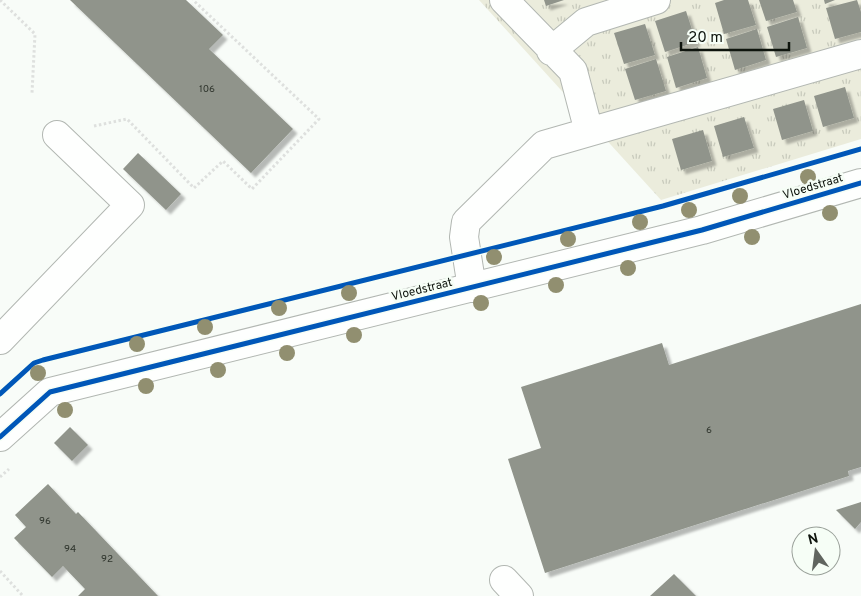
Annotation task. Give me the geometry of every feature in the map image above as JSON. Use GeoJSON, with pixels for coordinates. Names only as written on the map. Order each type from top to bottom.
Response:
{"type":"FeatureCollection","features":[{"type":"Feature","properties":{"kind":"street"},"geometry":{"type":"LineString","coordinates":[[504,0],[573,71],[589,132]]}},
{"type":"Feature","properties":{"kind":"street"},"geometry":{"type":"LineString","coordinates":[[552,51],[586,22],[656,0]]}},
{"type":"Feature","properties":{"kind":"street"},"geometry":{"type":"LineString","coordinates":[[472,288],[464,237],[466,222],[544,145],[861,54]]}},
{"type":"Feature","properties":{"kind":"street"},"geometry":{"type":"LineString","coordinates":[[0,340],[130,205],[57,135]]}},
{"type":"Feature","properties":{"kind":"street","name":"Vloedstraat"},"geometry":{"type":"LineString","coordinates":[[0,437],[50,392],[702,230],[861,183]]}},
{"type":"Feature","properties":{"kind":"path"},"geometry":{"type":"LineString","coordinates":[[0,0],[35,34],[32,94]]}},
{"type":"Feature","properties":{"kind":"path"},"geometry":{"type":"LineString","coordinates":[[57,135],[127,119],[194,188],[223,161],[252,189],[319,119],[193,0]]}},
{"type":"Feature","properties":{"kind":"path"},"geometry":{"type":"LineString","coordinates":[[0,571],[23,596]]}},
{"type":"Feature","properties":{"kind":"green space"},"geometry":{"type":"Polygon","coordinates":[[[479,0],[861,0],[861,139],[661,200],[479,0]]]}},
{"type":"Feature","properties":{"kind":"building"},"geometry":{"type":"Polygon","coordinates":[[[70,0],[186,0],[223,35],[209,49],[293,129],[251,173],[70,0]]]}},
{"type":"Feature","properties":{"kind":"building"},"geometry":{"type":"Polygon","coordinates":[[[544,0],[564,0],[546,6],[544,0]]]}},
{"type":"Feature","properties":{"kind":"building"},"geometry":{"type":"Polygon","coordinates":[[[724,0],[748,0],[756,25],[724,34],[715,3],[724,0]]]}},
{"type":"Feature","properties":{"kind":"building"},"geometry":{"type":"Polygon","coordinates":[[[759,0],[793,0],[797,12],[766,21],[759,0]]]}},
{"type":"Feature","properties":{"kind":"building"},"geometry":{"type":"Polygon","coordinates":[[[824,0],[835,0],[825,4],[824,0]]]}},
{"type":"Feature","properties":{"kind":"building"},"geometry":{"type":"Polygon","coordinates":[[[857,0],[861,12],[861,32],[835,39],[826,8],[857,0]]]}},
{"type":"Feature","properties":{"kind":"building"},"geometry":{"type":"Polygon","coordinates":[[[686,11],[696,42],[665,52],[655,21],[686,11]]]}},
{"type":"Feature","properties":{"kind":"building"},"geometry":{"type":"Polygon","coordinates":[[[798,17],[807,48],[776,57],[767,27],[798,17]]]}},
{"type":"Feature","properties":{"kind":"building"},"geometry":{"type":"Polygon","coordinates":[[[645,24],[655,55],[624,64],[614,33],[645,24]]]}},
{"type":"Feature","properties":{"kind":"building"},"geometry":{"type":"Polygon","coordinates":[[[757,29],[766,60],[735,70],[726,39],[757,29]]]}},
{"type":"Feature","properties":{"kind":"building"},"geometry":{"type":"Polygon","coordinates":[[[698,47],[707,78],[676,88],[667,57],[698,47]]]}},
{"type":"Feature","properties":{"kind":"building"},"geometry":{"type":"Polygon","coordinates":[[[656,59],[666,91],[635,100],[625,69],[656,59]]]}},
{"type":"Feature","properties":{"kind":"building"},"geometry":{"type":"Polygon","coordinates":[[[845,87],[854,118],[823,127],[814,96],[845,87]]]}},
{"type":"Feature","properties":{"kind":"building"},"geometry":{"type":"Polygon","coordinates":[[[804,100],[813,131],[782,140],[773,109],[804,100]]]}},
{"type":"Feature","properties":{"kind":"building"},"geometry":{"type":"Polygon","coordinates":[[[744,117],[754,148],[723,157],[714,126],[744,117]]]}},
{"type":"Feature","properties":{"kind":"building"},"geometry":{"type":"Polygon","coordinates":[[[703,130],[712,161],[681,170],[672,139],[703,130]]]}},
{"type":"Feature","properties":{"kind":"building"},"geometry":{"type":"Polygon","coordinates":[[[138,153],[181,194],[166,210],[123,169],[138,153]]]}},
{"type":"Feature","properties":{"kind":"building"},"geometry":{"type":"Polygon","coordinates":[[[861,304],[861,467],[848,471],[849,476],[545,573],[508,459],[541,448],[521,387],[662,343],[669,365],[861,304]]]}},
{"type":"Feature","properties":{"kind":"building"},"geometry":{"type":"Polygon","coordinates":[[[70,427],[88,445],[72,461],[54,443],[70,427]]]}},
{"type":"Feature","properties":{"kind":"building"},"geometry":{"type":"Polygon","coordinates":[[[48,484],[76,514],[78,512],[158,596],[78,596],[85,589],[63,566],[52,577],[14,538],[26,527],[15,515],[48,484]]]}},
{"type":"Feature","properties":{"kind":"building"},"geometry":{"type":"Polygon","coordinates":[[[861,502],[861,522],[855,529],[836,510],[861,502]]]}},
{"type":"Feature","properties":{"kind":"building"},"geometry":{"type":"Polygon","coordinates":[[[674,574],[696,596],[650,596],[674,574]]]}},
{"type":"Feature","properties":{"kind":"cycle path"},"geometry":{"type":"LineString","coordinates":[[0,394],[34,363],[43,360],[663,206],[861,149]]}},
{"type":"Feature","properties":{"kind":"cycle path"},"geometry":{"type":"LineString","coordinates":[[0,437],[50,392],[702,230],[861,183]]}}]}
